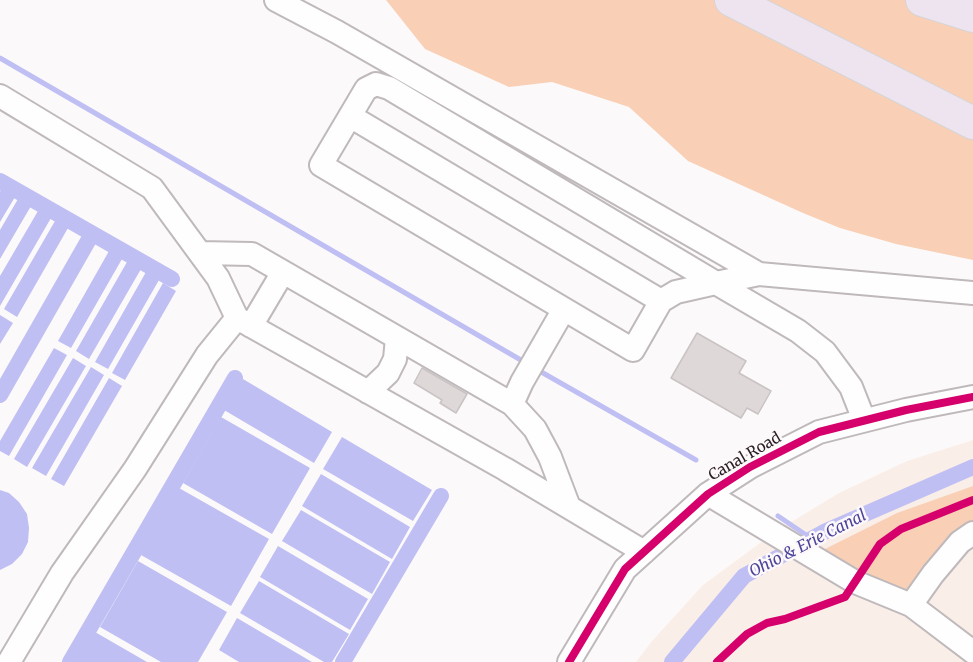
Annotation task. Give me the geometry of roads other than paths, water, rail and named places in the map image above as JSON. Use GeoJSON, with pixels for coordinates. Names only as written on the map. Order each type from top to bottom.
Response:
{"type":"FeatureCollection","features":[{"type":"Feature","properties":{"kind":"highway"},"geometry":{"type":"LineString","coordinates":[[731,0],[973,123]]}},
{"type":"Feature","properties":{"kind":"highway"},"geometry":{"type":"LineString","coordinates":[[922,0],[973,16]]}},
{"type":"Feature","properties":{"kind":"street"},"geometry":{"type":"LineString","coordinates":[[276,0],[347,38],[759,274]]}},
{"type":"Feature","properties":{"kind":"street"},"geometry":{"type":"LineString","coordinates":[[864,420],[850,387],[825,352],[798,331],[716,283],[390,88],[376,84],[366,89],[321,165],[633,350],[661,301],[676,292],[716,283],[759,274],[973,292]]}},
{"type":"Feature","properties":{"kind":"street"},"geometry":{"type":"LineString","coordinates":[[0,96],[152,188],[218,278],[244,322],[644,552]]}},
{"type":"Feature","properties":{"kind":"street"},"geometry":{"type":"LineString","coordinates":[[350,116],[661,301]]}},
{"type":"Feature","properties":{"kind":"street"},"geometry":{"type":"LineString","coordinates":[[200,253],[252,254],[512,404],[535,429],[569,507]]}},
{"type":"Feature","properties":{"kind":"street"},"geometry":{"type":"LineString","coordinates":[[9,662],[62,573],[135,469],[207,355],[244,322],[283,272]]}},
{"type":"Feature","properties":{"kind":"street"},"geometry":{"type":"LineString","coordinates":[[512,404],[564,309]]}},
{"type":"Feature","properties":{"kind":"street"},"geometry":{"type":"LineString","coordinates":[[368,392],[388,373],[395,359],[397,338]]}},
{"type":"Feature","properties":{"kind":"street","name":"Canal Road"},"geometry":{"type":"LineString","coordinates":[[569,662],[626,569],[708,494],[750,467],[819,432],[906,410],[973,397]]}},
{"type":"Feature","properties":{"kind":"street"},"geometry":{"type":"LineString","coordinates":[[708,494],[855,582],[911,604],[973,651]]}},
{"type":"Feature","properties":{"kind":"street"},"geometry":{"type":"LineString","coordinates":[[911,604],[960,542],[973,533]]}},
{"type":"Feature","properties":{"kind":"water"},"geometry":{"type":"Polygon","coordinates":[[[1,189],[15,197],[0,222],[0,192],[1,189]]]}},
{"type":"Feature","properties":{"kind":"water"},"geometry":{"type":"Polygon","coordinates":[[[18,199],[31,206],[0,259],[0,230],[18,199]]]}},
{"type":"Feature","properties":{"kind":"water"},"geometry":{"type":"Polygon","coordinates":[[[38,211],[51,218],[0,306],[0,276],[38,211]]]}},
{"type":"Feature","properties":{"kind":"water"},"geometry":{"type":"Polygon","coordinates":[[[55,221],[68,228],[17,317],[4,309],[55,221]]]}},
{"type":"Feature","properties":{"kind":"water"},"geometry":{"type":"Polygon","coordinates":[[[109,251],[122,259],[71,348],[58,341],[109,251]]]}},
{"type":"Feature","properties":{"kind":"water"},"geometry":{"type":"Polygon","coordinates":[[[127,262],[141,269],[89,359],[76,351],[127,262]]]}},
{"type":"Feature","properties":{"kind":"water"},"geometry":{"type":"Polygon","coordinates":[[[146,272],[159,280],[108,369],[95,362],[146,272]]]}},
{"type":"Feature","properties":{"kind":"water"},"geometry":{"type":"Polygon","coordinates":[[[163,283],[176,291],[125,380],[112,373],[163,283]]]}},
{"type":"Feature","properties":{"kind":"water"},"geometry":{"type":"Polygon","coordinates":[[[0,315],[13,323],[0,344],[0,315]]]}},
{"type":"Feature","properties":{"kind":"water"},"geometry":{"type":"Polygon","coordinates":[[[54,348],[67,355],[9,456],[0,451],[0,441],[54,348]]]}},
{"type":"Feature","properties":{"kind":"water"},"geometry":{"type":"Polygon","coordinates":[[[73,358],[86,366],[27,467],[14,459],[73,358]]]}},
{"type":"Feature","properties":{"kind":"water"},"geometry":{"type":"Polygon","coordinates":[[[91,367],[104,375],[46,476],[32,468],[91,367]]]}},
{"type":"Feature","properties":{"kind":"water"},"geometry":{"type":"Polygon","coordinates":[[[109,378],[122,386],[64,486],[51,479],[109,378]]]}},
{"type":"Feature","properties":{"kind":"water"},"geometry":{"type":"Polygon","coordinates":[[[243,379],[332,432],[314,463],[224,410],[243,379]]]}},
{"type":"Feature","properties":{"kind":"water"},"geometry":{"type":"Polygon","coordinates":[[[221,417],[310,468],[272,534],[183,483],[221,417]]]}},
{"type":"Feature","properties":{"kind":"water"},"geometry":{"type":"Polygon","coordinates":[[[342,437],[432,490],[413,521],[323,469],[342,437]]]}},
{"type":"Feature","properties":{"kind":"water"},"geometry":{"type":"Polygon","coordinates":[[[321,474],[410,527],[392,559],[302,506],[321,474]]]}},
{"type":"Feature","properties":{"kind":"water"},"geometry":{"type":"Polygon","coordinates":[[[179,488],[269,539],[231,606],[141,555],[179,488]]]}},
{"type":"Feature","properties":{"kind":"water"},"geometry":{"type":"Polygon","coordinates":[[[0,490],[9,493],[19,502],[27,514],[29,528],[28,542],[22,554],[12,564],[0,570],[0,490]]]}},
{"type":"Feature","properties":{"kind":"water"},"geometry":{"type":"Polygon","coordinates":[[[301,510],[390,562],[372,594],[282,541],[301,510]]]}},
{"type":"Feature","properties":{"kind":"water"},"geometry":{"type":"Polygon","coordinates":[[[278,546],[368,599],[350,630],[260,577],[278,546]]]}},
{"type":"Feature","properties":{"kind":"water"},"geometry":{"type":"Polygon","coordinates":[[[138,561],[227,612],[198,662],[161,662],[100,627],[138,561]]]}},
{"type":"Feature","properties":{"kind":"water"},"geometry":{"type":"Polygon","coordinates":[[[259,581],[349,634],[332,662],[324,662],[240,613],[259,581]]]}},
{"type":"Feature","properties":{"kind":"water"},"geometry":{"type":"Polygon","coordinates":[[[237,618],[312,662],[239,662],[219,650],[237,618]]]}},
{"type":"Feature","properties":{"kind":"water"},"geometry":{"type":"Polygon","coordinates":[[[95,632],[147,662],[78,662],[95,632]]]}},
{"type":"Feature","properties":{"kind":"waterway"},"geometry":{"type":"LineString","coordinates":[[0,58],[526,363]]}},
{"type":"Feature","properties":{"kind":"waterway"},"geometry":{"type":"LineString","coordinates":[[0,181],[172,279]]}},
{"type":"Feature","properties":{"kind":"waterway"},"geometry":{"type":"LineString","coordinates":[[0,395],[92,234]]}},
{"type":"Feature","properties":{"kind":"waterway"},"geometry":{"type":"LineString","coordinates":[[536,369],[696,460]]}},
{"type":"Feature","properties":{"kind":"waterway"},"geometry":{"type":"LineString","coordinates":[[70,662],[235,378]]}},
{"type":"Feature","properties":{"kind":"waterway","name":"Ohio & Erie Canal"},"geometry":{"type":"LineString","coordinates":[[672,662],[744,576],[826,531],[973,467]]}},
{"type":"Feature","properties":{"kind":"waterway"},"geometry":{"type":"LineString","coordinates":[[343,662],[441,496]]}},
{"type":"Feature","properties":{"kind":"waterway"},"geometry":{"type":"LineString","coordinates":[[778,516],[812,539]]}}]}
